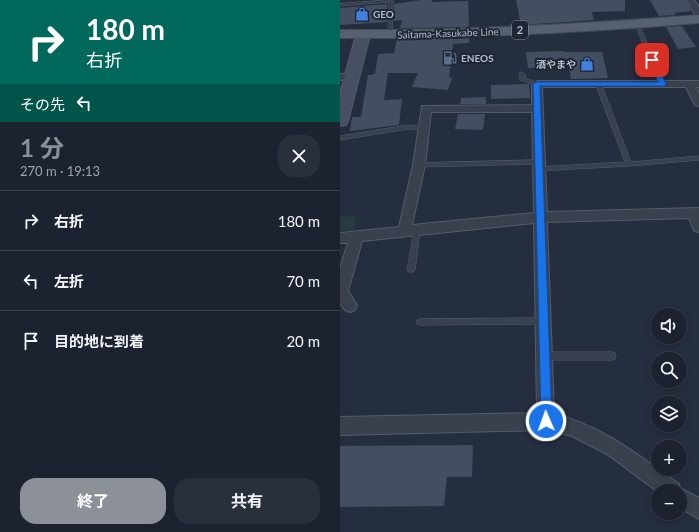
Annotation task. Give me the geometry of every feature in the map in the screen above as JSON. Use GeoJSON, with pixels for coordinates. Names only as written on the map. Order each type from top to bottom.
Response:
{"type":"FeatureCollection","features":[{"type":"Feature","properties":{"kind":"main road","name":"Saitama-Kasukabe Line"},"geometry":{"type":"LineString","coordinates":[[340,34],[474,33],[637,24],[699,18]]}},
{"type":"Feature","properties":{"kind":"street"},"geometry":{"type":"LineString","coordinates":[[690,0],[699,14]]}},
{"type":"Feature","properties":{"kind":"street"},"geometry":{"type":"LineString","coordinates":[[340,121],[346,77],[363,35]]}},
{"type":"Feature","properties":{"kind":"street"},"geometry":{"type":"LineString","coordinates":[[546,421],[537,84],[694,84],[699,103]]}},
{"type":"Feature","properties":{"kind":"street"},"geometry":{"type":"LineString","coordinates":[[410,232],[426,108],[537,109]]}},
{"type":"Feature","properties":{"kind":"street"},"geometry":{"type":"LineString","coordinates":[[340,238],[410,232],[541,217],[696,213],[699,227]]}},
{"type":"Feature","properties":{"kind":"street"},"geometry":{"type":"LineString","coordinates":[[350,305],[340,292],[356,237]]}},
{"type":"Feature","properties":{"kind":"street"},"geometry":{"type":"LineString","coordinates":[[340,426],[546,421],[575,428],[606,445],[662,484]]}},
{"type":"Feature","properties":{"kind":"street"},"geometry":{"type":"LineString","coordinates":[[687,501],[699,509]]}},
{"type":"Feature","properties":{"kind":"lane"},"geometry":{"type":"LineString","coordinates":[[340,5],[391,1],[390,34]]}},
{"type":"Feature","properties":{"kind":"lane"},"geometry":{"type":"LineString","coordinates":[[637,24],[662,84]]}},
{"type":"Feature","properties":{"kind":"lane"},"geometry":{"type":"LineString","coordinates":[[522,74],[522,79],[537,84]]}},
{"type":"Feature","properties":{"kind":"lane"},"geometry":{"type":"LineString","coordinates":[[598,83],[630,164]]}},
{"type":"Feature","properties":{"kind":"lane"},"geometry":{"type":"LineString","coordinates":[[340,138],[402,128],[424,127]]}},
{"type":"Feature","properties":{"kind":"lane"},"geometry":{"type":"LineString","coordinates":[[419,165],[538,166],[630,164],[699,158]]}},
{"type":"Feature","properties":{"kind":"lane"},"geometry":{"type":"LineString","coordinates":[[410,232],[411,270]]}},
{"type":"Feature","properties":{"kind":"lane"},"geometry":{"type":"LineString","coordinates":[[420,322],[543,321]]}},
{"type":"Feature","properties":{"kind":"lane"},"geometry":{"type":"LineString","coordinates":[[544,356],[612,356]]}},
{"type":"Feature","properties":{"kind":"green space"},"geometry":{"type":"Polygon","coordinates":[[[340,216],[356,217],[354,230],[340,231],[340,216]]]}},
{"type":"Feature","properties":{"kind":"building"},"geometry":{"type":"Polygon","coordinates":[[[432,0],[432,2],[468,1],[469,27],[400,28],[402,20],[394,21],[394,4],[432,0]]]}},
{"type":"Feature","properties":{"kind":"building"},"geometry":{"type":"Polygon","coordinates":[[[516,0],[625,0],[625,11],[592,12],[594,20],[521,25],[516,0]]]}},
{"type":"Feature","properties":{"kind":"building"},"geometry":{"type":"Polygon","coordinates":[[[650,0],[685,0],[691,11],[674,13],[676,15],[659,16],[650,0]]]}},
{"type":"Feature","properties":{"kind":"building"},"geometry":{"type":"Polygon","coordinates":[[[387,4],[387,22],[340,25],[340,8],[387,4]]]}},
{"type":"Feature","properties":{"kind":"building"},"geometry":{"type":"Polygon","coordinates":[[[682,26],[696,47],[678,49],[666,27],[682,26]]]}},
{"type":"Feature","properties":{"kind":"building"},"geometry":{"type":"Polygon","coordinates":[[[469,38],[469,43],[453,44],[449,77],[452,78],[448,90],[412,87],[418,73],[388,73],[384,100],[402,99],[399,125],[350,131],[352,117],[361,117],[368,75],[375,74],[378,54],[394,53],[397,39],[469,38]]]}},
{"type":"Feature","properties":{"kind":"building"},"geometry":{"type":"Polygon","coordinates":[[[526,52],[602,52],[608,78],[571,79],[569,67],[528,68],[526,52]]]}},
{"type":"Feature","properties":{"kind":"building"},"geometry":{"type":"Polygon","coordinates":[[[529,84],[530,98],[491,99],[491,85],[529,84]]]}},
{"type":"Feature","properties":{"kind":"building"},"geometry":{"type":"Polygon","coordinates":[[[486,97],[486,104],[460,104],[461,98],[486,97]]]}},
{"type":"Feature","properties":{"kind":"building"},"geometry":{"type":"Polygon","coordinates":[[[458,114],[485,114],[483,130],[455,129],[458,114]]]}},
{"type":"Feature","properties":{"kind":"building"},"geometry":{"type":"Polygon","coordinates":[[[473,445],[472,477],[447,477],[444,506],[340,507],[340,446],[473,445]]]}},
{"type":"Feature","properties":{"kind":"place","name":"GEO"},"geometry":{"type":"Point","coordinates":[362,14]}},
{"type":"Feature","properties":{"kind":"place","name":"ENEOS"},"geometry":{"type":"Point","coordinates":[450,58]}},
{"type":"Feature","properties":{"kind":"place","name":"酒やまや"},"geometry":{"type":"Point","coordinates":[587,64]}},
{"type":"Feature","properties":{"kind":"route"},"geometry":{"type":"LineString","coordinates":[[546,421],[537,84],[662,84],[652,60]]}}]}
